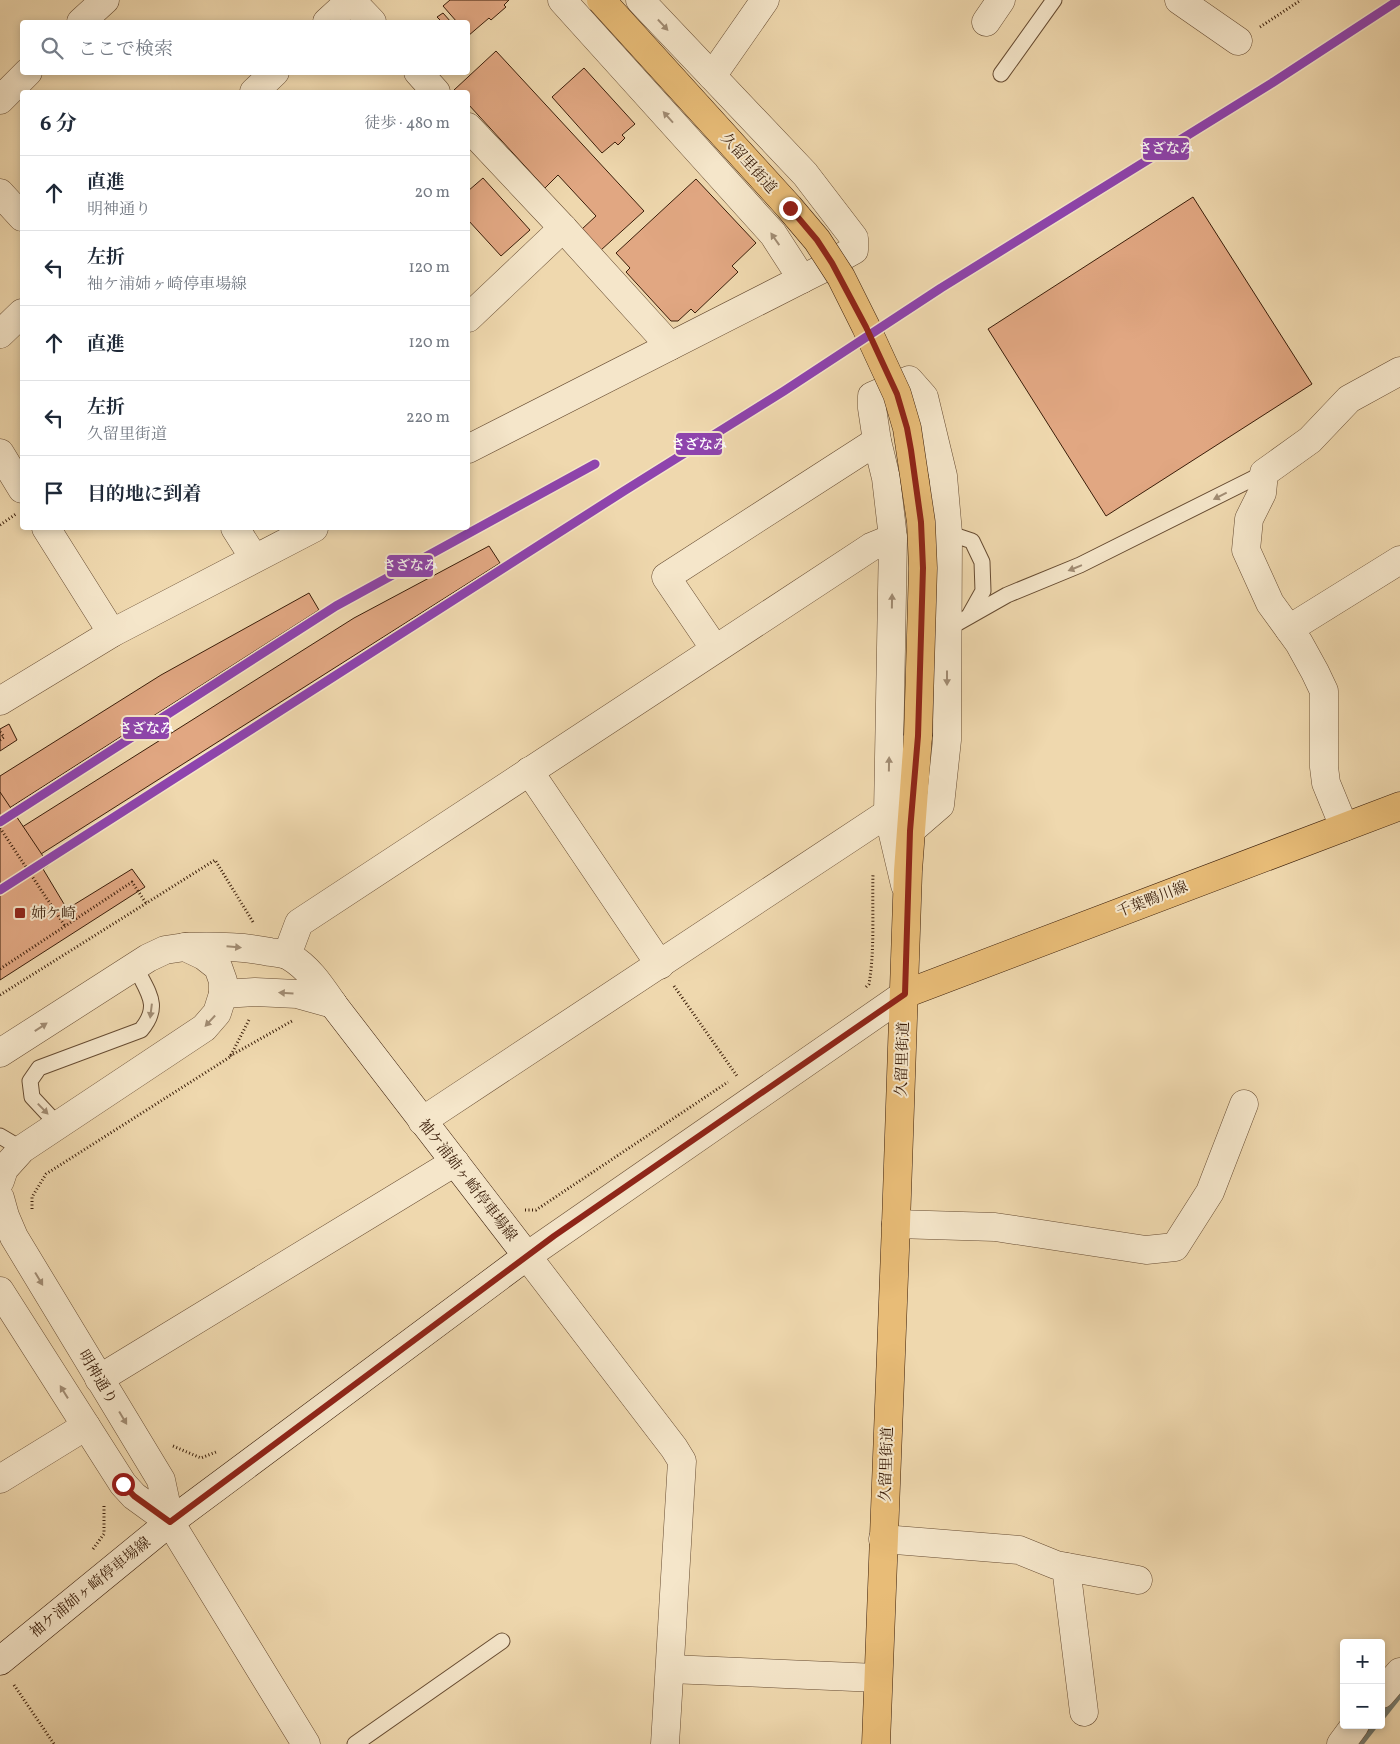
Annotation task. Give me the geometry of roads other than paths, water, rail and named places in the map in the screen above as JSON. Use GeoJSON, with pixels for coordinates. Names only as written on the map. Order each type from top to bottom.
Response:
{"type":"FeatureCollection","features":[{"type":"Feature","properties":{"kind":"main road","name":"久留里街道"},"geometry":{"type":"LineString","coordinates":[[601,0],[817,240],[853,301],[897,394],[907,428],[921,522],[923,568],[918,736],[910,831],[876,1744]]}},
{"type":"Feature","properties":{"kind":"main road","name":"千葉鴨川線"},"geometry":{"type":"LineString","coordinates":[[905,994],[1400,806]]}},
{"type":"Feature","properties":{"kind":"street"},"geometry":{"type":"LineString","coordinates":[[83,20],[104,0]]}},
{"type":"Feature","properties":{"kind":"street"},"geometry":{"type":"LineString","coordinates":[[329,20],[351,0],[370,20]]}},
{"type":"Feature","properties":{"kind":"street"},"geometry":{"type":"LineString","coordinates":[[470,448],[811,275],[562,0]]}},
{"type":"Feature","properties":{"kind":"street"},"geometry":{"type":"LineString","coordinates":[[640,0],[805,174],[854,238],[854,250],[845,255]]}},
{"type":"Feature","properties":{"kind":"street"},"geometry":{"type":"LineString","coordinates":[[712,76],[765,0]]}},
{"type":"Feature","properties":{"kind":"street"},"geometry":{"type":"LineString","coordinates":[[986,22],[1001,0]]}},
{"type":"Feature","properties":{"kind":"street"},"geometry":{"type":"LineString","coordinates":[[1197,5],[1238,41]]}},
{"type":"Feature","properties":{"kind":"street"},"geometry":{"type":"LineString","coordinates":[[0,100],[25,75]]}},
{"type":"Feature","properties":{"kind":"street"},"geometry":{"type":"LineString","coordinates":[[256,90],[272,75]]}},
{"type":"Feature","properties":{"kind":"street"},"geometry":{"type":"LineString","coordinates":[[421,75],[434,90]]}},
{"type":"Feature","properties":{"kind":"street"},"geometry":{"type":"LineString","coordinates":[[470,129],[670,346]]}},
{"type":"Feature","properties":{"kind":"street"},"geometry":{"type":"LineString","coordinates":[[0,193],[20,215]]}},
{"type":"Feature","properties":{"kind":"street"},"geometry":{"type":"LineString","coordinates":[[470,316],[563,228]]}},
{"type":"Feature","properties":{"kind":"street"},"geometry":{"type":"LineString","coordinates":[[0,334],[20,315]]}},
{"type":"Feature","properties":{"kind":"street"},"geometry":{"type":"LineString","coordinates":[[1344,826],[1326,783],[1324,767],[1324,691],[1315,672],[1270,603],[1246,550],[1248,519],[1262,493],[1264,473],[1310,440],[1349,399],[1400,372]]}},
{"type":"Feature","properties":{"kind":"street"},"geometry":{"type":"LineString","coordinates":[[908,896],[888,813],[893,538],[886,478],[872,408],[872,396],[909,380],[924,397],[943,476],[958,622],[940,806],[910,831]]}},
{"type":"Feature","properties":{"kind":"street"},"geometry":{"type":"LineString","coordinates":[[715,649],[666,577],[878,441]]}},
{"type":"Feature","properties":{"kind":"street"},"geometry":{"type":"LineString","coordinates":[[0,453],[20,486]]}},
{"type":"Feature","properties":{"kind":"street"},"geometry":{"type":"LineString","coordinates":[[47,530],[112,633]]}},
{"type":"Feature","properties":{"kind":"street"},"geometry":{"type":"LineString","coordinates":[[236,530],[254,558]]}},
{"type":"Feature","properties":{"kind":"street"},"geometry":{"type":"LineString","coordinates":[[0,701],[112,633],[310,530]]}},
{"type":"Feature","properties":{"kind":"street"},"geometry":{"type":"LineString","coordinates":[[0,1054],[135,966],[165,950],[185,947],[223,946],[286,955],[299,923],[871,547],[893,538]]}},
{"type":"Feature","properties":{"kind":"street"},"geometry":{"type":"LineString","coordinates":[[1289,630],[1400,560]]}},
{"type":"Feature","properties":{"kind":"street"},"geometry":{"type":"LineString","coordinates":[[529,771],[660,964]]}},
{"type":"Feature","properties":{"kind":"street"},"geometry":{"type":"LineString","coordinates":[[422,1121],[913,797]]}},
{"type":"Feature","properties":{"kind":"street"},"geometry":{"type":"LineString","coordinates":[[0,1181],[11,1143],[58,1125],[204,1028],[217,1014],[223,994],[223,981],[218,967],[204,956],[185,947]]}},
{"type":"Feature","properties":{"kind":"street","name":"袖ケ浦姉ヶ崎停車場線"},"geometry":{"type":"LineString","coordinates":[[0,1661],[170,1522],[527,1256],[333,1004],[316,978],[301,964],[286,955]]}},
{"type":"Feature","properties":{"kind":"street"},"geometry":{"type":"LineString","coordinates":[[223,994],[297,994],[333,1004]]}},
{"type":"Feature","properties":{"kind":"street"},"geometry":{"type":"LineString","coordinates":[[665,1744],[682,1461],[527,1256],[905,994]]}},
{"type":"Feature","properties":{"kind":"street"},"geometry":{"type":"LineString","coordinates":[[896,1224],[995,1227],[1146,1250],[1175,1247],[1210,1192],[1244,1104]]}},
{"type":"Feature","properties":{"kind":"street"},"geometry":{"type":"LineString","coordinates":[[100,1379],[455,1162]]}},
{"type":"Feature","properties":{"kind":"street","name":"明神通り"},"geometry":{"type":"LineString","coordinates":[[0,1198],[4,1216],[14,1237],[161,1480],[170,1522],[306,1744]]}},
{"type":"Feature","properties":{"kind":"street","name":"明神通り"},"geometry":{"type":"LineString","coordinates":[[0,1290],[123,1484],[134,1496],[170,1522]]}},
{"type":"Feature","properties":{"kind":"street"},"geometry":{"type":"LineString","coordinates":[[0,1479],[86,1426]]}},
{"type":"Feature","properties":{"kind":"street"},"geometry":{"type":"LineString","coordinates":[[883,1539],[1019,1550],[1056,1566],[1138,1580]]}},
{"type":"Feature","properties":{"kind":"street"},"geometry":{"type":"LineString","coordinates":[[1066,1567],[1084,1712]]}},
{"type":"Feature","properties":{"kind":"street"},"geometry":{"type":"LineString","coordinates":[[670,1669],[878,1678]]}},
{"type":"Feature","properties":{"kind":"street"},"geometry":{"type":"LineString","coordinates":[[1385,1689],[1400,1672]]}},
{"type":"Feature","properties":{"kind":"street"},"geometry":{"type":"LineString","coordinates":[[1341,1744],[1353,1729]]}},
{"type":"Feature","properties":{"kind":"lane"},"geometry":{"type":"LineString","coordinates":[[1001,74],[1054,0]]}},
{"type":"Feature","properties":{"kind":"lane"},"geometry":{"type":"LineString","coordinates":[[958,622],[1007,595],[1080,565],[1264,473]]}},
{"type":"Feature","properties":{"kind":"lane"},"geometry":{"type":"LineString","coordinates":[[948,533],[972,541],[982,562],[984,591],[958,622]]}},
{"type":"Feature","properties":{"kind":"lane"},"geometry":{"type":"LineString","coordinates":[[58,1125],[32,1098],[30,1081],[39,1068],[141,1030],[150,1018],[153,1004],[135,966]]}},
{"type":"Feature","properties":{"kind":"lane"},"geometry":{"type":"LineString","coordinates":[[355,1744],[502,1641]]}},
{"type":"Feature","properties":{"kind":"waterway"},"geometry":{"type":"LineString","coordinates":[[1385,1712],[1400,1693]]}},
{"type":"Feature","properties":{"kind":"waterway"},"geometry":{"type":"LineString","coordinates":[[1359,1744],[1371,1729]]}},
{"type":"Feature","properties":{"kind":"place","name":"姉ケ崎"},"geometry":{"type":"Point","coordinates":[20,913]}}]}
